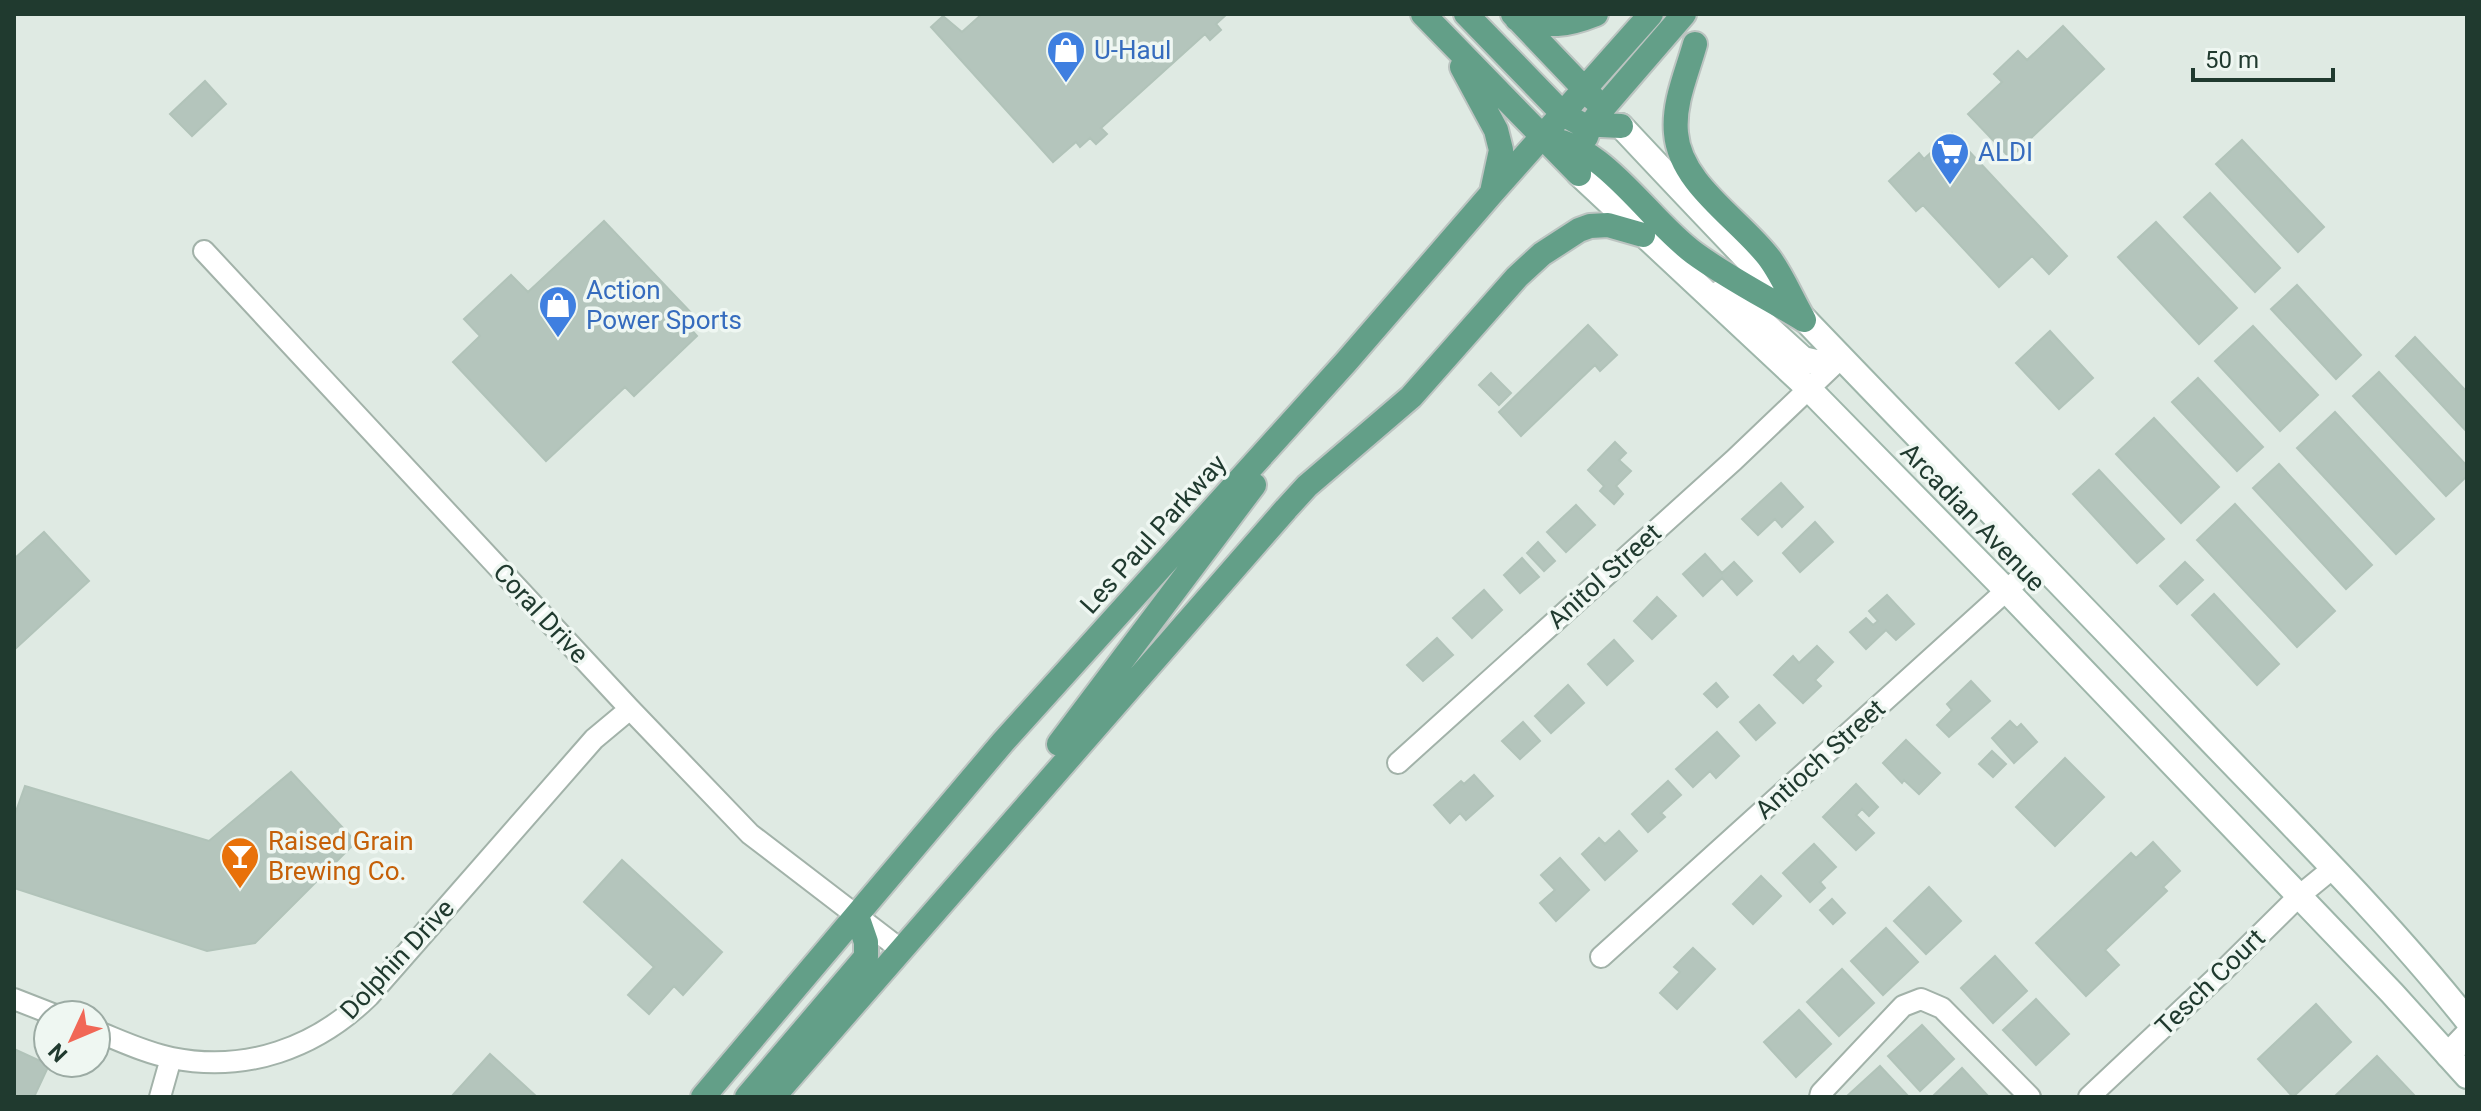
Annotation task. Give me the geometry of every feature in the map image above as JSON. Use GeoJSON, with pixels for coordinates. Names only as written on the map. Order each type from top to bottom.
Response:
{"type":"FeatureCollection","features":[{"type":"Feature","properties":{"kind":"main road"},"geometry":{"type":"LineString","coordinates":[[1423,14],[1541,138]]}},
{"type":"Feature","properties":{"kind":"main road"},"geometry":{"type":"LineString","coordinates":[[1466,14],[1579,137],[1593,157],[1693,253],[1804,320]]}},
{"type":"Feature","properties":{"kind":"main road"},"geometry":{"type":"LineString","coordinates":[[1515,16],[1549,25],[1571,24],[1596,14]]}},
{"type":"Feature","properties":{"kind":"main road","name":"Les Paul Parkway"},"geometry":{"type":"LineString","coordinates":[[703,1097],[1003,742],[1346,362],[1541,138],[1579,137],[1584,89],[1651,14]]}},
{"type":"Feature","properties":{"kind":"main road"},"geometry":{"type":"LineString","coordinates":[[1579,137],[1684,14]]}},
{"type":"Feature","properties":{"kind":"main road"},"geometry":{"type":"LineString","coordinates":[[1515,16],[1584,89]]}},
{"type":"Feature","properties":{"kind":"main road"},"geometry":{"type":"LineString","coordinates":[[1448,40],[1496,130],[1501,150],[1492,193]]}},
{"type":"Feature","properties":{"kind":"main road"},"geometry":{"type":"LineString","coordinates":[[1695,44],[1676,107],[1675,132],[1681,155],[1690,174],[1770,259],[1804,320]]}},
{"type":"Feature","properties":{"kind":"main road","name":"Arcadian Avenue"},"geometry":{"type":"LineString","coordinates":[[2467,1020],[2388,927],[1621,126],[1579,137],[1643,235],[1808,388],[2007,591],[2467,1076]]}},
{"type":"Feature","properties":{"kind":"main road"},"geometry":{"type":"LineString","coordinates":[[773,1097],[1307,486],[1411,397],[1517,277],[1542,254],[1590,226],[1608,225],[1643,235]]}},
{"type":"Feature","properties":{"kind":"main road"},"geometry":{"type":"LineString","coordinates":[[1687,275],[1748,309],[1803,359],[1820,363],[1841,358]]}},
{"type":"Feature","properties":{"kind":"main road"},"geometry":{"type":"LineString","coordinates":[[1034,795],[1048,759],[1346,362]]}},
{"type":"Feature","properties":{"kind":"main road"},"geometry":{"type":"LineString","coordinates":[[747,1097],[866,957],[866,942],[857,916]]}},
{"type":"Feature","properties":{"kind":"main road"},"geometry":{"type":"LineString","coordinates":[[2448,1055],[2467,1035]]}},
{"type":"Feature","properties":{"kind":"street","name":"Coral Drive"},"geometry":{"type":"LineString","coordinates":[[204,251],[750,834],[900,949]]}},
{"type":"Feature","properties":{"kind":"street","name":"Anitol Street"},"geometry":{"type":"LineString","coordinates":[[1398,763],[1734,460],[1841,358]]}},
{"type":"Feature","properties":{"kind":"street","name":"Antioch Street"},"geometry":{"type":"LineString","coordinates":[[1601,957],[2039,561]]}},
{"type":"Feature","properties":{"kind":"street","name":"Dolphin Drive"},"geometry":{"type":"LineString","coordinates":[[112,1037],[171,1058],[222,1063],[268,1056],[303,1044],[352,1012],[594,739],[630,709]]}},
{"type":"Feature","properties":{"kind":"street","name":"Tesch Court"},"geometry":{"type":"LineString","coordinates":[[2089,1097],[2299,896],[2332,869]]}},
{"type":"Feature","properties":{"kind":"street"},"geometry":{"type":"LineString","coordinates":[[1820,1097],[1903,1006],[1921,999],[1942,1008],[2030,1097]]}},
{"type":"Feature","properties":{"kind":"street"},"geometry":{"type":"LineString","coordinates":[[160,1097],[171,1058]]}},
{"type":"Feature","properties":{"kind":"building","name":"U-Haul"},"geometry":{"type":"Polygon","coordinates":[[[982,14],[1227,14],[1216,24],[1221,30],[1210,40],[1205,34],[1101,128],[1107,134],[1096,144],[1090,138],[1080,147],[1076,142],[1053,162],[931,27],[943,16],[962,32],[982,14]]]}},
{"type":"Feature","properties":{"kind":"building"},"geometry":{"type":"Polygon","coordinates":[[[2063,26],[2104,69],[2010,158],[1968,114],[2002,82],[1994,74],[2018,51],[2027,60],[2063,26]]]}},
{"type":"Feature","properties":{"kind":"building"},"geometry":{"type":"Polygon","coordinates":[[[205,81],[226,104],[192,136],[170,114],[205,81]]]}},
{"type":"Feature","properties":{"kind":"building"},"geometry":{"type":"Polygon","coordinates":[[[1952,133],[2067,256],[2049,274],[2032,256],[1999,287],[1923,205],[1916,211],[1889,181],[1919,153],[1924,159],[1952,133]]]}},
{"type":"Feature","properties":{"kind":"building"},"geometry":{"type":"Polygon","coordinates":[[[2242,140],[2324,227],[2298,252],[2216,164],[2242,140]]]}},
{"type":"Feature","properties":{"kind":"building"},"geometry":{"type":"Polygon","coordinates":[[[2210,193],[2280,268],[2255,292],[2184,217],[2210,193]]]}},
{"type":"Feature","properties":{"kind":"building"},"geometry":{"type":"Polygon","coordinates":[[[604,221],[697,319],[689,327],[697,336],[634,396],[625,387],[546,461],[453,362],[480,336],[464,319],[511,275],[528,292],[604,221]]]}},
{"type":"Feature","properties":{"kind":"building"},"geometry":{"type":"Polygon","coordinates":[[[2156,222],[2237,308],[2199,344],[2118,257],[2156,222]]]}},
{"type":"Feature","properties":{"kind":"building"},"geometry":{"type":"Polygon","coordinates":[[[2297,285],[2361,355],[2336,379],[2271,309],[2297,285]]]}},
{"type":"Feature","properties":{"kind":"building"},"geometry":{"type":"Polygon","coordinates":[[[1588,325],[1617,355],[1600,371],[1595,365],[1521,436],[1499,412],[1588,325]]]}},
{"type":"Feature","properties":{"kind":"building"},"geometry":{"type":"Polygon","coordinates":[[[2253,326],[2318,395],[2280,431],[2215,361],[2253,326]]]}},
{"type":"Feature","properties":{"kind":"building"},"geometry":{"type":"Polygon","coordinates":[[[2050,331],[2093,378],[2059,409],[2016,363],[2050,331]]]}},
{"type":"Feature","properties":{"kind":"building"},"geometry":{"type":"Polygon","coordinates":[[[2415,337],[2467,392],[2467,432],[2396,356],[2415,337]]]}},
{"type":"Feature","properties":{"kind":"building"},"geometry":{"type":"Polygon","coordinates":[[[2379,372],[2467,466],[2467,476],[2446,496],[2353,396],[2379,372]]]}},
{"type":"Feature","properties":{"kind":"building"},"geometry":{"type":"Polygon","coordinates":[[[1491,373],[1511,393],[1499,405],[1479,385],[1491,373]]]}},
{"type":"Feature","properties":{"kind":"building"},"geometry":{"type":"Polygon","coordinates":[[[2198,378],[2263,447],[2237,471],[2172,402],[2198,378]]]}},
{"type":"Feature","properties":{"kind":"building"},"geometry":{"type":"Polygon","coordinates":[[[2335,412],[2434,519],[2396,554],[2297,448],[2335,412]]]}},
{"type":"Feature","properties":{"kind":"building"},"geometry":{"type":"Polygon","coordinates":[[[2154,418],[2219,487],[2181,523],[2116,454],[2154,418]]]}},
{"type":"Feature","properties":{"kind":"building"},"geometry":{"type":"Polygon","coordinates":[[[1615,442],[1626,453],[1619,460],[1631,471],[1616,486],[1623,494],[1614,504],[1600,491],[1604,486],[1588,470],[1615,442]]]}},
{"type":"Feature","properties":{"kind":"building"},"geometry":{"type":"Polygon","coordinates":[[[2279,464],[2372,565],[2346,589],[2253,488],[2279,464]]]}},
{"type":"Feature","properties":{"kind":"building"},"geometry":{"type":"Polygon","coordinates":[[[2099,470],[2164,539],[2137,563],[2073,494],[2099,470]]]}},
{"type":"Feature","properties":{"kind":"building"},"geometry":{"type":"Polygon","coordinates":[[[1781,483],[1803,507],[1782,527],[1775,519],[1758,535],[1742,519],[1781,483]]]}},
{"type":"Feature","properties":{"kind":"building"},"geometry":{"type":"Polygon","coordinates":[[[2235,504],[2335,611],[2297,647],[2197,540],[2235,504]]]}},
{"type":"Feature","properties":{"kind":"building"},"geometry":{"type":"Polygon","coordinates":[[[1576,505],[1595,525],[1566,552],[1547,532],[1576,505]]]}},
{"type":"Feature","properties":{"kind":"building"},"geometry":{"type":"Polygon","coordinates":[[[1815,522],[1833,542],[1800,572],[1783,553],[1815,522]]]}},
{"type":"Feature","properties":{"kind":"building"},"geometry":{"type":"Polygon","coordinates":[[[44,532],[89,581],[14,650],[14,559],[44,532]]]}},
{"type":"Feature","properties":{"kind":"building"},"geometry":{"type":"Polygon","coordinates":[[[1538,542],[1555,561],[1544,571],[1527,553],[1538,542]]]}},
{"type":"Feature","properties":{"kind":"building"},"geometry":{"type":"Polygon","coordinates":[[[1705,554],[1722,573],[1734,562],[1752,581],[1737,595],[1722,578],[1703,596],[1683,574],[1705,554]]]}},
{"type":"Feature","properties":{"kind":"building"},"geometry":{"type":"Polygon","coordinates":[[[1522,558],[1539,577],[1520,593],[1504,575],[1522,558]]]}},
{"type":"Feature","properties":{"kind":"building"},"geometry":{"type":"Polygon","coordinates":[[[2185,562],[2203,580],[2177,604],[2160,586],[2185,562]]]}},
{"type":"Feature","properties":{"kind":"building"},"geometry":{"type":"Polygon","coordinates":[[[1484,590],[1502,610],[1472,638],[1453,618],[1484,590]]]}},
{"type":"Feature","properties":{"kind":"building"},"geometry":{"type":"Polygon","coordinates":[[[2214,594],[2279,664],[2257,685],[2192,615],[2214,594]]]}},
{"type":"Feature","properties":{"kind":"building"},"geometry":{"type":"Polygon","coordinates":[[[1887,595],[1914,624],[1896,640],[1886,630],[1866,649],[1850,632],[1866,618],[1873,625],[1878,621],[1869,611],[1887,595]]]}},
{"type":"Feature","properties":{"kind":"building"},"geometry":{"type":"Polygon","coordinates":[[[1657,597],[1676,616],[1652,639],[1634,621],[1657,597]]]}},
{"type":"Feature","properties":{"kind":"building"},"geometry":{"type":"Polygon","coordinates":[[[1437,638],[1453,655],[1423,681],[1407,665],[1437,638]]]}},
{"type":"Feature","properties":{"kind":"building"},"geometry":{"type":"Polygon","coordinates":[[[1614,640],[1633,661],[1607,685],[1588,664],[1614,640]]]}},
{"type":"Feature","properties":{"kind":"building"},"geometry":{"type":"Polygon","coordinates":[[[1817,646],[1833,662],[1815,680],[1821,686],[1803,703],[1774,675],[1793,656],[1799,663],[1817,646]]]}},
{"type":"Feature","properties":{"kind":"building"},"geometry":{"type":"Polygon","coordinates":[[[1971,681],[1990,701],[1949,737],[1937,725],[1952,710],[1947,704],[1971,681]]]}},
{"type":"Feature","properties":{"kind":"building"},"geometry":{"type":"Polygon","coordinates":[[[1716,683],[1728,697],[1717,707],[1704,694],[1716,683]]]}},
{"type":"Feature","properties":{"kind":"building"},"geometry":{"type":"Polygon","coordinates":[[[1568,685],[1584,703],[1551,733],[1535,716],[1568,685]]]}},
{"type":"Feature","properties":{"kind":"building"},"geometry":{"type":"Polygon","coordinates":[[[1759,705],[1775,723],[1756,740],[1740,722],[1759,705]]]}},
{"type":"Feature","properties":{"kind":"building"},"geometry":{"type":"Polygon","coordinates":[[[2010,721],[2017,728],[2021,724],[2037,742],[2014,763],[1992,738],[2010,721]]]}},
{"type":"Feature","properties":{"kind":"building"},"geometry":{"type":"Polygon","coordinates":[[[1523,722],[1540,741],[1520,759],[1502,741],[1523,722]]]}},
{"type":"Feature","properties":{"kind":"building"},"geometry":{"type":"Polygon","coordinates":[[[1717,732],[1739,756],[1716,778],[1710,771],[1693,787],[1676,769],[1717,732]]]}},
{"type":"Feature","properties":{"kind":"building"},"geometry":{"type":"Polygon","coordinates":[[[1906,740],[1940,773],[1919,794],[1904,780],[1902,783],[1883,763],[1906,740]]]}},
{"type":"Feature","properties":{"kind":"building"},"geometry":{"type":"Polygon","coordinates":[[[1992,751],[2006,764],[1993,777],[1979,764],[1992,751]]]}},
{"type":"Feature","properties":{"kind":"building"},"geometry":{"type":"Polygon","coordinates":[[[2065,758],[2104,797],[2055,846],[2016,807],[2065,758]]]}},
{"type":"Feature","properties":{"kind":"building"},"geometry":{"type":"Polygon","coordinates":[[[291,772],[356,842],[255,943],[207,951],[14,888],[14,817],[25,786],[209,841],[291,772]]]}},
{"type":"Feature","properties":{"kind":"building"},"geometry":{"type":"Polygon","coordinates":[[[1474,775],[1493,796],[1466,820],[1460,813],[1450,823],[1434,805],[1461,781],[1464,784],[1474,775]]]}},
{"type":"Feature","properties":{"kind":"building"},"geometry":{"type":"Polygon","coordinates":[[[1668,781],[1681,795],[1661,813],[1665,817],[1648,832],[1632,814],[1668,781]]]}},
{"type":"Feature","properties":{"kind":"building"},"geometry":{"type":"Polygon","coordinates":[[[1856,784],[1878,807],[1869,816],[1862,809],[1856,815],[1874,833],[1856,850],[1823,817],[1856,784]]]}},
{"type":"Feature","properties":{"kind":"building"},"geometry":{"type":"Polygon","coordinates":[[[1619,831],[1637,851],[1605,880],[1582,854],[1599,838],[1605,844],[1619,831]]]}},
{"type":"Feature","properties":{"kind":"building"},"geometry":{"type":"Polygon","coordinates":[[[2153,842],[2180,871],[2163,887],[2167,891],[2105,950],[2119,965],[2086,996],[2036,943],[2131,853],[2136,858],[2153,842]]]}},
{"type":"Feature","properties":{"kind":"building"},"geometry":{"type":"Polygon","coordinates":[[[1814,844],[1836,867],[1820,882],[1825,888],[1810,902],[1783,873],[1814,844]]]}},
{"type":"Feature","properties":{"kind":"building"},"geometry":{"type":"Polygon","coordinates":[[[1560,858],[1589,890],[1556,921],[1540,903],[1555,890],[1541,875],[1560,858]]]}},
{"type":"Feature","properties":{"kind":"building"},"geometry":{"type":"Polygon","coordinates":[[[622,860],[722,952],[683,995],[674,986],[649,1014],[628,995],[654,967],[584,902],[622,860]]]}},
{"type":"Feature","properties":{"kind":"building"},"geometry":{"type":"Polygon","coordinates":[[[1761,876],[1781,896],[1753,924],[1733,904],[1761,876]]]}},
{"type":"Feature","properties":{"kind":"building"},"geometry":{"type":"Polygon","coordinates":[[[1929,887],[1961,921],[1926,954],[1894,921],[1929,887]]]}},
{"type":"Feature","properties":{"kind":"building"},"geometry":{"type":"Polygon","coordinates":[[[1832,899],[1845,913],[1833,924],[1820,910],[1832,899]]]}},
{"type":"Feature","properties":{"kind":"building"},"geometry":{"type":"Polygon","coordinates":[[[1886,928],[1918,962],[1883,995],[1851,961],[1886,928]]]}},
{"type":"Feature","properties":{"kind":"building"},"geometry":{"type":"Polygon","coordinates":[[[1693,948],[1715,969],[1677,1009],[1660,993],[1680,972],[1674,967],[1693,948]]]}},
{"type":"Feature","properties":{"kind":"building"},"geometry":{"type":"Polygon","coordinates":[[[1995,956],[2027,991],[1993,1023],[1961,988],[1995,956]]]}},
{"type":"Feature","properties":{"kind":"building"},"geometry":{"type":"Polygon","coordinates":[[[1842,969],[1874,1003],[1839,1036],[1807,1002],[1842,969]]]}},
{"type":"Feature","properties":{"kind":"building"},"geometry":{"type":"Polygon","coordinates":[[[2036,999],[2069,1034],[2036,1065],[2003,1030],[2036,999]]]}},
{"type":"Feature","properties":{"kind":"building"},"geometry":{"type":"Polygon","coordinates":[[[2316,1004],[2351,1042],[2293,1097],[2258,1059],[2316,1004]]]}},
{"type":"Feature","properties":{"kind":"building"},"geometry":{"type":"Polygon","coordinates":[[[1799,1010],[1831,1044],[1796,1077],[1764,1042],[1799,1010]]]}},
{"type":"Feature","properties":{"kind":"building"},"geometry":{"type":"Polygon","coordinates":[[[1922,1025],[1954,1059],[1920,1091],[1888,1056],[1922,1025]]]}},
{"type":"Feature","properties":{"kind":"building"},"geometry":{"type":"Polygon","coordinates":[[[14,1049],[32,1057],[32,1079],[42,1079],[34,1097],[14,1097],[14,1049]]]}},
{"type":"Feature","properties":{"kind":"building"},"geometry":{"type":"Polygon","coordinates":[[[490,1054],[537,1097],[451,1097],[490,1054]]]}},
{"type":"Feature","properties":{"kind":"building"},"geometry":{"type":"Polygon","coordinates":[[[2377,1056],[2415,1096],[2334,1097],[2377,1056]]]}},
{"type":"Feature","properties":{"kind":"building"},"geometry":{"type":"Polygon","coordinates":[[[1880,1066],[1909,1097],[1846,1097],[1880,1066]]]}},
{"type":"Feature","properties":{"kind":"building"},"geometry":{"type":"Polygon","coordinates":[[[1962,1068],[1989,1097],[1932,1097],[1962,1068]]]}},
{"type":"Feature","properties":{"kind":"place","name":"U-Haul"},"geometry":{"type":"Point","coordinates":[1066,84]}},
{"type":"Feature","properties":{"kind":"place","name":"ALDI"},"geometry":{"type":"Point","coordinates":[1950,186]}},
{"type":"Feature","properties":{"kind":"place","name":"Action Power Sports"},"geometry":{"type":"Point","coordinates":[558,339]}},
{"type":"Feature","properties":{"kind":"place","name":"Raised Grain Brewing Co."},"geometry":{"type":"Point","coordinates":[240,890]}}]}
